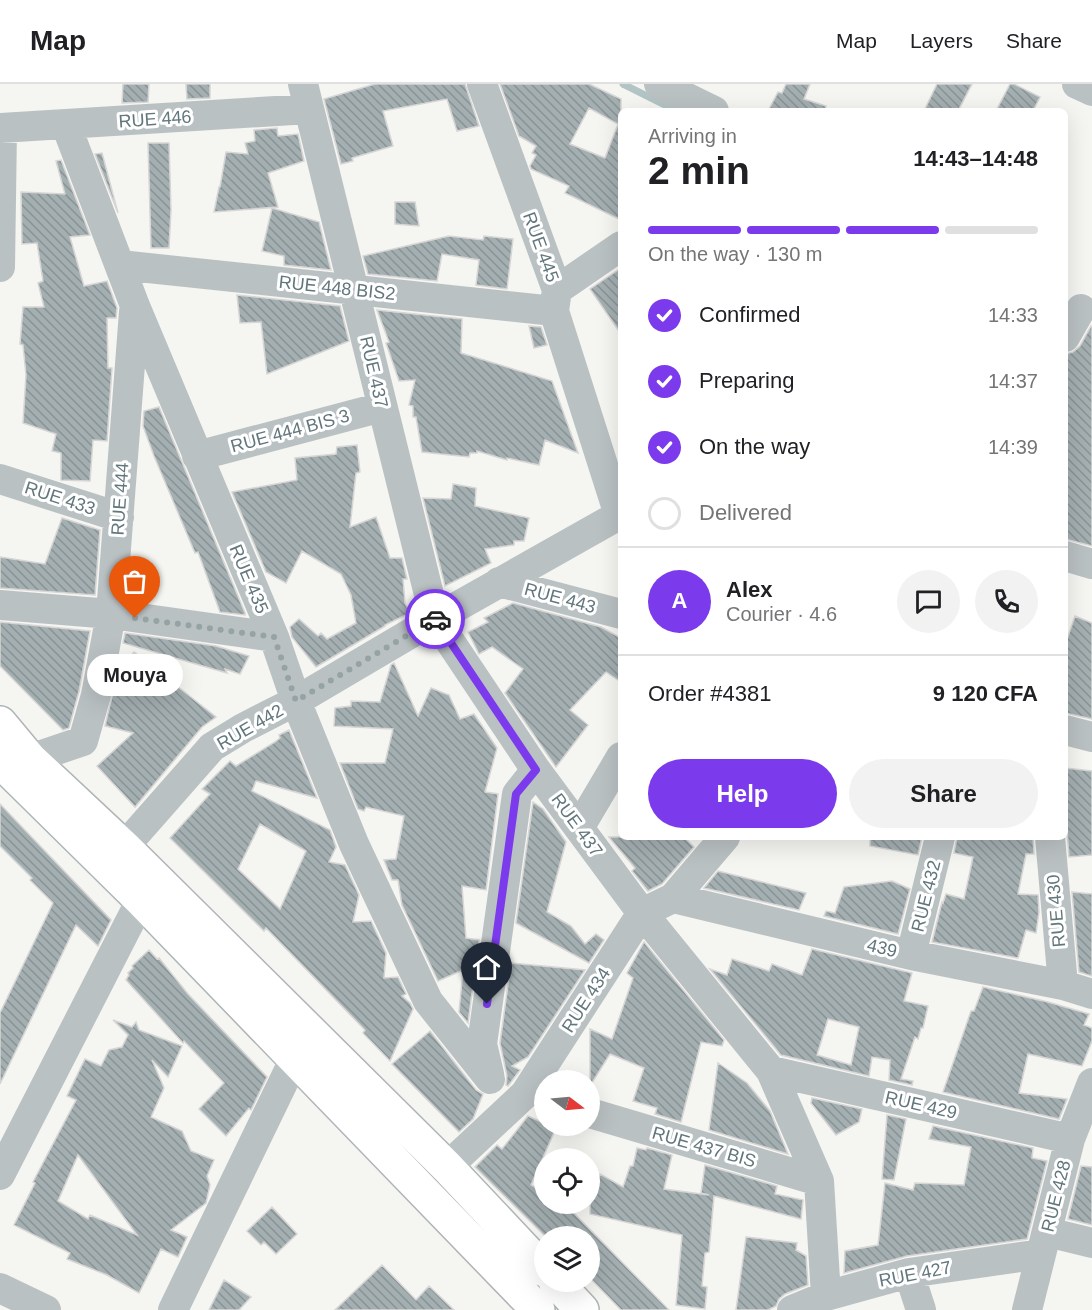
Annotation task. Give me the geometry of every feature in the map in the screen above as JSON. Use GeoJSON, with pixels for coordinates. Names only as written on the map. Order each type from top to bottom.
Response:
{"type":"FeatureCollection","features":[{"type":"Feature","properties":{"kind":"main road"},"geometry":{"type":"LineString","coordinates":[[0,723],[15,760],[149,891],[447,1167],[534,1259]]}},
{"type":"Feature","properties":{"kind":"main road"},"geometry":{"type":"LineString","coordinates":[[15,760],[124,847],[149,891],[294,1060],[360,1124],[538,1310]]}},
{"type":"Feature","properties":{"kind":"main road"},"geometry":{"type":"LineString","coordinates":[[565,1292],[582,1310]]}},
{"type":"Feature","properties":{"kind":"street","name":"RUE 445"},"geometry":{"type":"LineString","coordinates":[[482,84],[555,300],[618,507]]}},
{"type":"Feature","properties":{"kind":"street"},"geometry":{"type":"LineString","coordinates":[[659,84],[708,108]]}},
{"type":"Feature","properties":{"kind":"street"},"geometry":{"type":"LineString","coordinates":[[1077,84],[1092,92]]}},
{"type":"Feature","properties":{"kind":"street","name":"RUE 446"},"geometry":{"type":"LineString","coordinates":[[1,129],[66,125],[306,96]]}},
{"type":"Feature","properties":{"kind":"street","name":"RUE 437"},"geometry":{"type":"LineString","coordinates":[[306,96],[435,619],[536,770],[642,913],[771,1071],[819,1181],[826,1296]]}},
{"type":"Feature","properties":{"kind":"street","name":"RUE 435"},"geometry":{"type":"LineString","coordinates":[[66,125],[135,306],[274,637],[296,701],[354,844],[428,1001],[490,1079],[501,1117]]}},
{"type":"Feature","properties":{"kind":"street"},"geometry":{"type":"LineString","coordinates":[[0,267],[1,129]]}},
{"type":"Feature","properties":{"kind":"street"},"geometry":{"type":"LineString","coordinates":[[555,300],[618,248]]}},
{"type":"Feature","properties":{"kind":"street","name":"RUE 448 BIS2"},"geometry":{"type":"LineString","coordinates":[[120,265],[353,290],[555,300]]}},
{"type":"Feature","properties":{"kind":"street","name":"RUE 444"},"geometry":{"type":"LineString","coordinates":[[15,760],[83,741],[96,695],[111,614],[135,306]]}},
{"type":"Feature","properties":{"kind":"street"},"geometry":{"type":"LineString","coordinates":[[1068,332],[1081,309]]}},
{"type":"Feature","properties":{"kind":"street","name":"RUE 444 BIS 3"},"geometry":{"type":"LineString","coordinates":[[197,456],[382,407]]}},
{"type":"Feature","properties":{"kind":"street","name":"RUE 433"},"geometry":{"type":"LineString","coordinates":[[0,479],[119,517]]}},
{"type":"Feature","properties":{"kind":"street","name":"RUE 442"},"geometry":{"type":"LineString","coordinates":[[124,847],[213,747],[618,515]]}},
{"type":"Feature","properties":{"kind":"street"},"geometry":{"type":"LineString","coordinates":[[1068,557],[1092,564]]}},
{"type":"Feature","properties":{"kind":"street","name":"RUE 443"},"geometry":{"type":"LineString","coordinates":[[500,582],[618,613]]}},
{"type":"Feature","properties":{"kind":"street"},"geometry":{"type":"LineString","coordinates":[[0,605],[111,614],[274,637]]}},
{"type":"Feature","properties":{"kind":"street"},"geometry":{"type":"LineString","coordinates":[[1068,731],[1092,737]]}},
{"type":"Feature","properties":{"kind":"street"},"geometry":{"type":"LineString","coordinates":[[579,828],[618,762]]}},
{"type":"Feature","properties":{"kind":"street"},"geometry":{"type":"LineString","coordinates":[[490,1079],[482,1044],[516,794],[536,770]]}},
{"type":"Feature","properties":{"kind":"street"},"geometry":{"type":"LineString","coordinates":[[642,913],[673,898],[722,840]]}},
{"type":"Feature","properties":{"kind":"street","name":"RUE 432"},"geometry":{"type":"LineString","coordinates":[[911,955],[939,840]]}},
{"type":"Feature","properties":{"kind":"street","name":"RUE 430"},"geometry":{"type":"LineString","coordinates":[[1050,840],[1063,985]]}},
{"type":"Feature","properties":{"kind":"street"},"geometry":{"type":"LineString","coordinates":[[0,1175],[149,891]]}},
{"type":"Feature","properties":{"kind":"street","name":"439"},"geometry":{"type":"LineString","coordinates":[[673,898],[911,955],[1063,985],[1092,994]]}},
{"type":"Feature","properties":{"kind":"street","name":"RUE 434"},"geometry":{"type":"LineString","coordinates":[[550,1070],[642,913]]}},
{"type":"Feature","properties":{"kind":"street"},"geometry":{"type":"LineString","coordinates":[[173,1310],[294,1060]]}},
{"type":"Feature","properties":{"kind":"street","name":"RUE 429"},"geometry":{"type":"LineString","coordinates":[[771,1071],[1070,1139]]}},
{"type":"Feature","properties":{"kind":"street","name":"RUE 428"},"geometry":{"type":"LineString","coordinates":[[1027,1310],[1070,1139],[1092,1083]]}},
{"type":"Feature","properties":{"kind":"street","name":"RUE 434"},"geometry":{"type":"LineString","coordinates":[[447,1167],[501,1117],[534,1097]]}},
{"type":"Feature","properties":{"kind":"street","name":"RUE 437 BIS"},"geometry":{"type":"LineString","coordinates":[[600,1116],[819,1181]]}},
{"type":"Feature","properties":{"kind":"street","name":"RUE 427"},"geometry":{"type":"LineString","coordinates":[[792,1310],[826,1296],[909,1273],[1044,1243],[1092,1243]]}},
{"type":"Feature","properties":{"kind":"street"},"geometry":{"type":"LineString","coordinates":[[909,1273],[921,1310]]}},
{"type":"Feature","properties":{"kind":"street"},"geometry":{"type":"LineString","coordinates":[[0,1288],[46,1310]]}},
{"type":"Feature","properties":{"kind":"building"},"geometry":{"type":"Polygon","coordinates":[[[123,84],[149,84],[148,102],[122,103],[123,84]]]}},
{"type":"Feature","properties":{"kind":"building"},"geometry":{"type":"Polygon","coordinates":[[[186,84],[210,84],[210,98],[187,99],[186,84]]]}},
{"type":"Feature","properties":{"kind":"building"},"geometry":{"type":"Polygon","coordinates":[[[375,84],[465,84],[479,126],[457,131],[447,99],[383,111],[393,146],[352,158],[353,161],[341,164],[324,99],[375,84]]]}},
{"type":"Feature","properties":{"kind":"building"},"geometry":{"type":"Polygon","coordinates":[[[500,84],[589,84],[621,99],[621,108],[618,108],[618,124],[618,219],[565,193],[569,186],[531,169],[530,166],[536,155],[532,153],[536,146],[519,136],[500,84]],[[589,108],[570,144],[605,158],[618,124],[589,108]]]}},
{"type":"Feature","properties":{"kind":"building"},"geometry":{"type":"Polygon","coordinates":[[[786,84],[810,84],[804,99],[826,106],[826,108],[770,108],[778,92],[782,93],[786,84]]]}},
{"type":"Feature","properties":{"kind":"building"},"geometry":{"type":"Polygon","coordinates":[[[937,84],[972,84],[960,108],[925,108],[937,84]]]}},
{"type":"Feature","properties":{"kind":"building"},"geometry":{"type":"Polygon","coordinates":[[[1010,84],[1040,97],[1034,108],[998,108],[1010,84]]]}},
{"type":"Feature","properties":{"kind":"building"},"geometry":{"type":"Polygon","coordinates":[[[277,128],[278,136],[298,134],[304,161],[268,173],[278,207],[214,212],[226,152],[248,154],[245,143],[255,141],[254,130],[277,128]]]}},
{"type":"Feature","properties":{"kind":"building"},"geometry":{"type":"Polygon","coordinates":[[[148,143],[169,143],[171,210],[169,248],[151,248],[148,143]]]}},
{"type":"Feature","properties":{"kind":"building"},"geometry":{"type":"Polygon","coordinates":[[[102,153],[118,213],[95,154],[102,153]]]}},
{"type":"Feature","properties":{"kind":"building"},"geometry":{"type":"Polygon","coordinates":[[[61,160],[90,235],[70,237],[84,286],[107,281],[117,308],[116,318],[107,318],[108,368],[112,368],[107,441],[93,440],[90,481],[61,480],[61,453],[52,451],[56,434],[23,423],[26,375],[23,345],[20,344],[23,307],[44,307],[38,283],[43,281],[37,243],[22,244],[21,192],[65,194],[56,161],[61,160]]]}},
{"type":"Feature","properties":{"kind":"building"},"geometry":{"type":"Polygon","coordinates":[[[395,202],[415,202],[419,226],[395,224],[395,202]]]}},
{"type":"Feature","properties":{"kind":"building"},"geometry":{"type":"Polygon","coordinates":[[[272,208],[319,222],[331,270],[284,265],[284,256],[262,251],[272,208]]]}},
{"type":"Feature","properties":{"kind":"building"},"geometry":{"type":"Polygon","coordinates":[[[449,236],[483,240],[484,236],[513,239],[507,289],[476,285],[479,260],[442,254],[437,281],[368,274],[363,256],[449,236]]]}},
{"type":"Feature","properties":{"kind":"building"},"geometry":{"type":"Polygon","coordinates":[[[618,270],[618,330],[590,289],[618,270]]]}},
{"type":"Feature","properties":{"kind":"building"},"geometry":{"type":"Polygon","coordinates":[[[237,295],[340,306],[349,341],[267,374],[261,322],[240,323],[237,295]]]}},
{"type":"Feature","properties":{"kind":"building"},"geometry":{"type":"Polygon","coordinates":[[[377,310],[462,319],[461,353],[552,381],[578,453],[545,440],[539,465],[507,458],[507,460],[477,451],[477,453],[470,453],[469,457],[422,452],[416,417],[413,417],[413,406],[409,405],[415,380],[399,381],[386,343],[389,342],[377,310]]]}},
{"type":"Feature","properties":{"kind":"building"},"geometry":{"type":"Polygon","coordinates":[[[529,326],[541,327],[547,345],[534,348],[529,326]]]}},
{"type":"Feature","properties":{"kind":"building"},"geometry":{"type":"Polygon","coordinates":[[[1091,326],[1092,546],[1068,540],[1068,353],[1080,346],[1091,326]]]}},
{"type":"Feature","properties":{"kind":"building"},"geometry":{"type":"Polygon","coordinates":[[[159,407],[245,615],[220,612],[198,552],[195,553],[154,456],[143,426],[144,411],[159,407]]]}},
{"type":"Feature","properties":{"kind":"building"},"geometry":{"type":"Polygon","coordinates":[[[357,445],[360,472],[356,473],[350,527],[376,517],[390,558],[402,558],[407,579],[403,579],[405,603],[410,613],[385,625],[316,667],[292,637],[290,627],[299,619],[318,636],[321,633],[327,639],[356,623],[351,595],[341,574],[302,551],[286,583],[266,572],[232,492],[297,480],[295,458],[336,454],[337,447],[357,445]]]}},
{"type":"Feature","properties":{"kind":"building"},"geometry":{"type":"Polygon","coordinates":[[[453,484],[476,488],[475,506],[529,518],[524,541],[514,541],[514,545],[485,549],[491,563],[445,586],[423,498],[451,499],[453,484]]]}},
{"type":"Feature","properties":{"kind":"building"},"geometry":{"type":"Polygon","coordinates":[[[62,518],[100,530],[95,595],[0,588],[0,557],[45,564],[62,518]]]}},
{"type":"Feature","properties":{"kind":"building"},"geometry":{"type":"Polygon","coordinates":[[[513,603],[601,627],[618,636],[618,680],[606,672],[570,710],[588,725],[556,767],[505,693],[523,669],[492,647],[479,654],[468,632],[488,622],[484,618],[513,603]]]}},
{"type":"Feature","properties":{"kind":"building"},"geometry":{"type":"Polygon","coordinates":[[[1075,616],[1092,623],[1092,719],[1068,714],[1068,636],[1075,616]]]}},
{"type":"Feature","properties":{"kind":"building"},"geometry":{"type":"Polygon","coordinates":[[[0,622],[90,631],[79,691],[69,728],[63,730],[0,666],[0,622]]]}},
{"type":"Feature","properties":{"kind":"building"},"geometry":{"type":"Polygon","coordinates":[[[125,633],[216,646],[249,656],[240,674],[225,669],[227,673],[123,643],[125,633]]]}},
{"type":"Feature","properties":{"kind":"building"},"geometry":{"type":"Polygon","coordinates":[[[134,652],[216,717],[202,727],[135,807],[97,766],[133,733],[105,726],[117,675],[134,652]]]}},
{"type":"Feature","properties":{"kind":"building"},"geometry":{"type":"Polygon","coordinates":[[[394,663],[418,716],[431,688],[449,695],[460,719],[474,714],[497,748],[485,792],[498,794],[486,890],[462,886],[466,938],[479,940],[468,1023],[459,1012],[463,970],[438,981],[402,905],[398,880],[392,880],[384,860],[396,859],[404,816],[366,807],[364,811],[358,809],[340,763],[385,763],[393,729],[334,726],[335,708],[351,706],[351,701],[380,702],[391,665],[394,663]]]}},
{"type":"Feature","properties":{"kind":"building"},"geometry":{"type":"Polygon","coordinates":[[[289,730],[317,798],[256,781],[252,791],[330,830],[336,847],[329,862],[345,865],[359,895],[353,922],[371,921],[386,953],[384,978],[398,977],[406,994],[402,996],[413,1009],[390,1061],[363,1033],[365,1030],[266,928],[264,931],[170,838],[210,794],[202,789],[230,761],[236,766],[275,742],[280,738],[279,735],[289,730]],[[260,824],[238,869],[280,909],[306,851],[260,824]]]}},
{"type":"Feature","properties":{"kind":"building"},"geometry":{"type":"Polygon","coordinates":[[[1068,768],[1092,771],[1092,855],[1069,857],[1068,768]]]}},
{"type":"Feature","properties":{"kind":"building"},"geometry":{"type":"Polygon","coordinates":[[[533,802],[543,809],[566,842],[547,912],[571,926],[585,944],[596,934],[604,940],[589,963],[516,923],[533,802]]]}},
{"type":"Feature","properties":{"kind":"building"},"geometry":{"type":"Polygon","coordinates":[[[0,804],[111,920],[98,946],[76,925],[0,1084],[0,1013],[53,903],[0,846],[0,804]]]}},
{"type":"Feature","properties":{"kind":"building"},"geometry":{"type":"Polygon","coordinates":[[[609,837],[618,837],[618,840],[687,840],[694,847],[662,884],[648,891],[632,871],[635,868],[609,837]]]}},
{"type":"Feature","properties":{"kind":"building"},"geometry":{"type":"Polygon","coordinates":[[[870,840],[921,840],[918,855],[870,846],[870,840]]]}},
{"type":"Feature","properties":{"kind":"building"},"geometry":{"type":"Polygon","coordinates":[[[956,840],[1033,840],[1034,854],[1026,854],[1018,894],[1038,895],[1039,912],[1036,933],[1026,930],[1018,958],[932,942],[946,894],[964,899],[973,857],[954,853],[956,840]]]}},
{"type":"Feature","properties":{"kind":"building"},"geometry":{"type":"Polygon","coordinates":[[[718,871],[806,893],[799,910],[704,888],[718,871]]]}},
{"type":"Feature","properties":{"kind":"building"},"geometry":{"type":"Polygon","coordinates":[[[892,881],[910,889],[898,934],[824,916],[826,911],[835,913],[844,887],[892,881]]]}},
{"type":"Feature","properties":{"kind":"building"},"geometry":{"type":"Polygon","coordinates":[[[1072,892],[1092,894],[1092,976],[1079,972],[1072,892]]]}},
{"type":"Feature","properties":{"kind":"building"},"geometry":{"type":"Polygon","coordinates":[[[644,942],[724,1040],[722,1046],[701,1042],[681,1122],[655,1114],[657,1108],[633,1101],[644,1068],[610,1054],[600,1070],[590,1070],[590,1029],[612,1039],[633,978],[627,973],[644,942]]]}},
{"type":"Feature","properties":{"kind":"building"},"geometry":{"type":"Polygon","coordinates":[[[812,949],[912,973],[904,1001],[928,1006],[923,1028],[921,1028],[918,1039],[915,1037],[901,1079],[913,1081],[912,1085],[889,1080],[890,1060],[872,1057],[869,1076],[781,1055],[710,969],[727,975],[732,959],[769,971],[772,964],[802,975],[812,949]],[[828,1019],[817,1055],[851,1065],[859,1027],[828,1019]]]}},
{"type":"Feature","properties":{"kind":"building"},"geometry":{"type":"Polygon","coordinates":[[[149,950],[157,959],[159,958],[188,994],[267,1077],[251,1110],[249,1108],[226,1136],[199,1109],[224,1083],[184,1041],[183,1043],[126,980],[132,966],[149,950]]]}},
{"type":"Feature","properties":{"kind":"building"},"geometry":{"type":"Polygon","coordinates":[[[511,963],[585,970],[528,1057],[512,1066],[520,1070],[508,1086],[500,1043],[511,963]]]}},
{"type":"Feature","properties":{"kind":"building"},"geometry":{"type":"Polygon","coordinates":[[[983,987],[1089,1014],[1084,1025],[1092,1028],[1092,1041],[1082,1066],[1028,1054],[1019,1093],[1067,1099],[1059,1119],[943,1092],[971,1011],[974,1011],[983,987]]]}},
{"type":"Feature","properties":{"kind":"building"},"geometry":{"type":"Polygon","coordinates":[[[113,1020],[132,1027],[136,1022],[139,1030],[182,1046],[168,1077],[152,1060],[164,1088],[151,1117],[182,1131],[191,1151],[214,1160],[207,1176],[210,1185],[206,1203],[171,1230],[187,1237],[178,1257],[161,1249],[139,1293],[107,1275],[67,1259],[70,1253],[14,1225],[35,1183],[33,1182],[76,1100],[67,1096],[85,1059],[101,1066],[109,1050],[122,1047],[128,1035],[113,1020]],[[78,1155],[58,1201],[88,1219],[90,1215],[137,1235],[78,1155]]]}},
{"type":"Feature","properties":{"kind":"building"},"geometry":{"type":"Polygon","coordinates":[[[430,1031],[476,1090],[483,1094],[473,1119],[459,1132],[392,1064],[430,1031]]]}},
{"type":"Feature","properties":{"kind":"building"},"geometry":{"type":"Polygon","coordinates":[[[718,1063],[747,1083],[770,1111],[788,1154],[709,1130],[718,1063]]]}},
{"type":"Feature","properties":{"kind":"building"},"geometry":{"type":"Polygon","coordinates":[[[812,1098],[862,1109],[859,1122],[836,1135],[811,1103],[812,1098]]]}},
{"type":"Feature","properties":{"kind":"building"},"geometry":{"type":"Polygon","coordinates":[[[887,1115],[906,1119],[894,1180],[882,1179],[887,1115]]]}},
{"type":"Feature","properties":{"kind":"building"},"geometry":{"type":"Polygon","coordinates":[[[528,1116],[534,1119],[534,1136],[552,1136],[547,1148],[534,1148],[534,1178],[531,1185],[534,1187],[534,1214],[575,1214],[587,1226],[535,1226],[475,1167],[497,1145],[502,1149],[528,1116]]]}},
{"type":"Feature","properties":{"kind":"building"},"geometry":{"type":"Polygon","coordinates":[[[933,1126],[1033,1148],[1032,1158],[1047,1161],[1027,1239],[907,1256],[844,1273],[845,1251],[878,1245],[885,1183],[913,1190],[915,1183],[964,1185],[971,1147],[929,1139],[933,1126]]]}},
{"type":"Feature","properties":{"kind":"building"},"geometry":{"type":"Polygon","coordinates":[[[637,1148],[646,1150],[647,1148],[672,1155],[664,1189],[709,1195],[701,1193],[705,1165],[777,1186],[775,1194],[803,1200],[801,1219],[714,1196],[709,1252],[705,1253],[702,1286],[707,1287],[705,1309],[676,1305],[682,1235],[590,1214],[600,1214],[600,1174],[623,1187],[630,1166],[633,1166],[637,1148]]]}},
{"type":"Feature","properties":{"kind":"building"},"geometry":{"type":"Polygon","coordinates":[[[1081,1166],[1092,1167],[1092,1225],[1068,1219],[1081,1166]]]}},
{"type":"Feature","properties":{"kind":"building"},"geometry":{"type":"Polygon","coordinates":[[[272,1207],[297,1234],[276,1254],[264,1242],[261,1245],[247,1231],[272,1207]]]}},
{"type":"Feature","properties":{"kind":"building"},"geometry":{"type":"Polygon","coordinates":[[[746,1237],[797,1243],[796,1250],[806,1256],[808,1285],[785,1294],[776,1306],[768,1310],[736,1310],[746,1237]]]}},
{"type":"Feature","properties":{"kind":"building"},"geometry":{"type":"Polygon","coordinates":[[[600,1240],[669,1310],[621,1310],[600,1288],[600,1240]]]}},
{"type":"Feature","properties":{"kind":"building"},"geometry":{"type":"Polygon","coordinates":[[[382,1265],[416,1300],[429,1286],[454,1310],[335,1310],[382,1265]]]}},
{"type":"Feature","properties":{"kind":"building"},"geometry":{"type":"Polygon","coordinates":[[[224,1280],[251,1297],[239,1310],[209,1310],[224,1280]]]}},
{"type":"Feature","properties":{"kind":"waterway"},"geometry":{"type":"LineString","coordinates":[[623,84],[671,108]]}},
{"type":"Feature","properties":{"kind":"way so far"},"geometry":{"type":"LineString","coordinates":[[135,618],[274,637],[296,701],[435,619]]}},
{"type":"Feature","properties":{"kind":"place","name":"Mouya"},"geometry":{"type":"Point","coordinates":[135,618]}},
{"type":"Feature","properties":{"kind":"route"},"geometry":{"type":"LineString","coordinates":[[435,619],[536,770],[516,794],[487,1004]]}}]}
